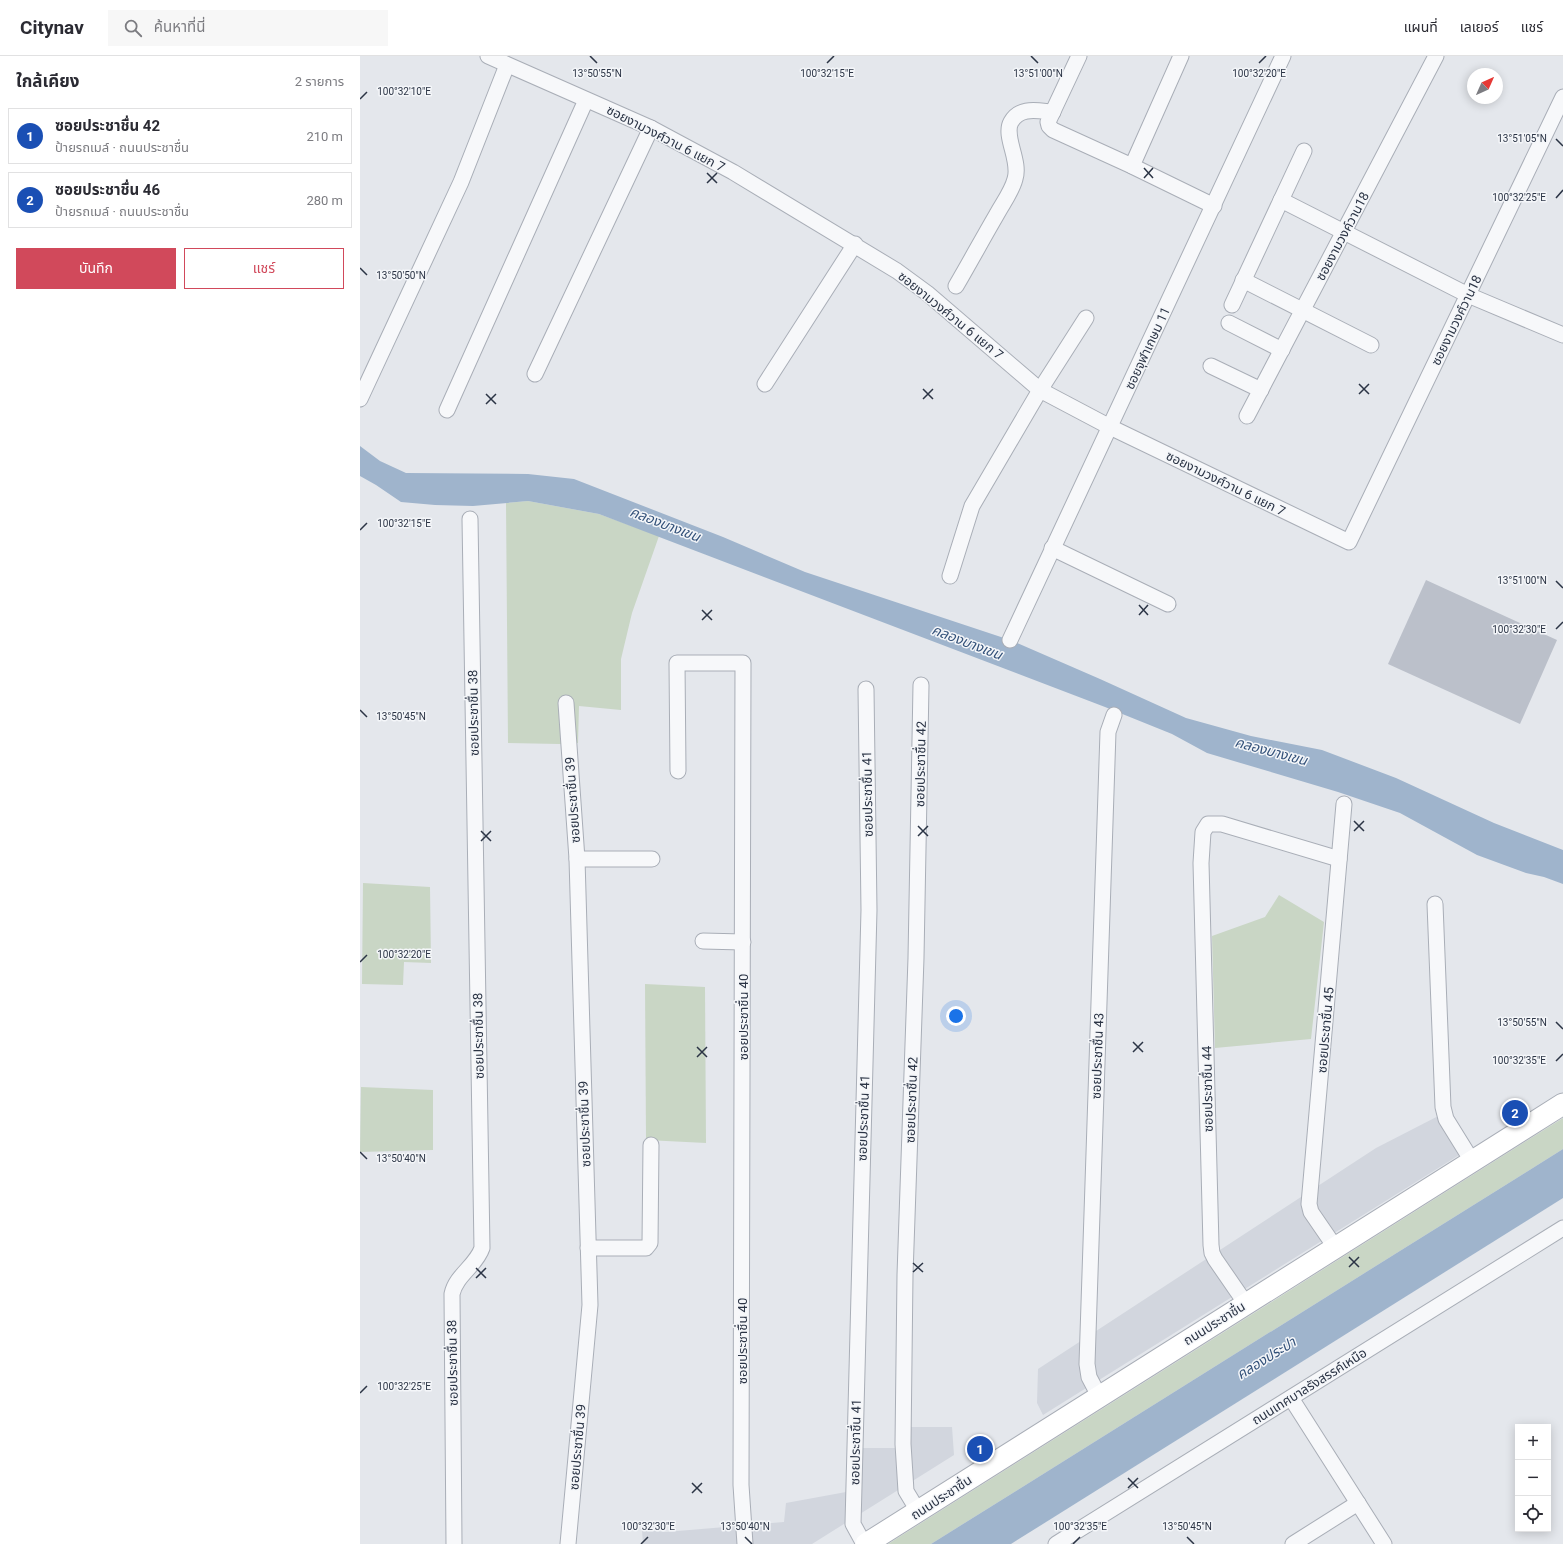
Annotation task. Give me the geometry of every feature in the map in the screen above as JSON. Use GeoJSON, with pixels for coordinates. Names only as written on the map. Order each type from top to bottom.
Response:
{"type":"FeatureCollection","features":[{"type":"Feature","properties":{"kind":"main road","name":"ถนนประชาชื่น"},"geometry":{"type":"LineString","coordinates":[[865,1544],[1563,1104]]}},
{"type":"Feature","properties":{"kind":"street","name":"ซอยงามวงศ์วาน 6 แยก 7"},"geometry":{"type":"LineString","coordinates":[[488,56],[651,128],[733,172],[855,244],[927,292],[1040,390],[1110,427],[1349,542]]}},
{"type":"Feature","properties":{"kind":"street"},"geometry":{"type":"LineString","coordinates":[[1079,56],[1048,122],[1049,126],[1053,130],[1214,206]]}},
{"type":"Feature","properties":{"kind":"street"},"geometry":{"type":"LineString","coordinates":[[1132,166],[1182,56]]}},
{"type":"Feature","properties":{"kind":"street","name":"ซอยจุฬาเกษม 11"},"geometry":{"type":"LineString","coordinates":[[1010,640],[1283,56]]}},
{"type":"Feature","properties":{"kind":"street","name":"ซอยงามวงค์วาน18"},"geometry":{"type":"LineString","coordinates":[[1247,416],[1436,56]]}},
{"type":"Feature","properties":{"kind":"street"},"geometry":{"type":"LineString","coordinates":[[360,400],[461,182],[507,65]]}},
{"type":"Feature","properties":{"kind":"street","name":"ซอยงามวงศ์วาน18"},"geometry":{"type":"LineString","coordinates":[[1349,542],[1563,97]]}},
{"type":"Feature","properties":{"kind":"street"},"geometry":{"type":"LineString","coordinates":[[446,410],[586,100]]}},
{"type":"Feature","properties":{"kind":"street"},"geometry":{"type":"LineString","coordinates":[[956,286],[1016,177],[1016,166],[1009,128],[1011,121],[1016,115],[1029,110],[1053,112]]}},
{"type":"Feature","properties":{"kind":"street"},"geometry":{"type":"LineString","coordinates":[[535,374],[651,128]]}},
{"type":"Feature","properties":{"kind":"street"},"geometry":{"type":"LineString","coordinates":[[1232,305],[1304,151]]}},
{"type":"Feature","properties":{"kind":"street"},"geometry":{"type":"LineString","coordinates":[[1281,200],[1468,295],[1563,335]]}},
{"type":"Feature","properties":{"kind":"street"},"geometry":{"type":"LineString","coordinates":[[765,384],[855,244]]}},
{"type":"Feature","properties":{"kind":"street"},"geometry":{"type":"LineString","coordinates":[[1243,280],[1371,345]]}},
{"type":"Feature","properties":{"kind":"street"},"geometry":{"type":"LineString","coordinates":[[950,576],[972,506],[1040,390],[1086,318]]}},
{"type":"Feature","properties":{"kind":"street"},"geometry":{"type":"LineString","coordinates":[[1229,323],[1282,350]]}},
{"type":"Feature","properties":{"kind":"street"},"geometry":{"type":"LineString","coordinates":[[1211,366],[1261,390]]}},
{"type":"Feature","properties":{"kind":"street","name":"ซอยประชาชื่น 38"},"geometry":{"type":"LineString","coordinates":[[454,1544],[452,1294],[456,1282],[480,1254],[482,1248],[470,519]]}},
{"type":"Feature","properties":{"kind":"street"},"geometry":{"type":"LineString","coordinates":[[1052,548],[1168,604]]}},
{"type":"Feature","properties":{"kind":"street","name":"ซอยประชาชื่น 40"},"geometry":{"type":"LineString","coordinates":[[678,771],[677,663],[743,663],[741,1486],[745,1544]]}},
{"type":"Feature","properties":{"kind":"street","name":"ซอยประชาชื่น 42"},"geometry":{"type":"LineString","coordinates":[[918,1511],[906,1491],[903,1444],[905,1275],[916,958],[922,685]]}},
{"type":"Feature","properties":{"kind":"street","name":"ซอยประชาชื่น 41"},"geometry":{"type":"LineString","coordinates":[[865,1544],[853,1524],[869,910],[866,689]]}},
{"type":"Feature","properties":{"kind":"street","name":"ซอยประชาชื่น 39"},"geometry":{"type":"LineString","coordinates":[[566,703],[576,859],[590,1305],[568,1544]]}},
{"type":"Feature","properties":{"kind":"street","name":"ซอยประชาชื่น 43"},"geometry":{"type":"LineString","coordinates":[[1099,1396],[1089,1377],[1086,1364],[1108,732],[1114,715]]}},
{"type":"Feature","properties":{"kind":"street","name":"ซอยประชาชื่น 45"},"geometry":{"type":"LineString","coordinates":[[1335,1247],[1310,1212],[1309,1204],[1344,804]]}},
{"type":"Feature","properties":{"kind":"street","name":"ซอยประชาชื่น 44"},"geometry":{"type":"LineString","coordinates":[[1246,1304],[1215,1259],[1212,1253],[1211,1245],[1201,863],[1203,832],[1208,824],[1222,824],[1339,859]]}},
{"type":"Feature","properties":{"kind":"street"},"geometry":{"type":"LineString","coordinates":[[576,859],[652,860]]}},
{"type":"Feature","properties":{"kind":"street"},"geometry":{"type":"LineString","coordinates":[[1435,904],[1443,1107],[1446,1119],[1472,1161]]}},
{"type":"Feature","properties":{"kind":"street"},"geometry":{"type":"LineString","coordinates":[[703,941],[743,942]]}},
{"type":"Feature","properties":{"kind":"street"},"geometry":{"type":"LineString","coordinates":[[588,1248],[638,1249],[646,1248],[650,1243],[651,1145]]}},
{"type":"Feature","properties":{"kind":"street","name":"ถนนเทศบาลรังสรรค์เหนือ"},"geometry":{"type":"LineString","coordinates":[[1056,1544],[1563,1228]]}},
{"type":"Feature","properties":{"kind":"street"},"geometry":{"type":"LineString","coordinates":[[1291,1398],[1384,1544]]}},
{"type":"Feature","properties":{"kind":"street"},"geometry":{"type":"LineString","coordinates":[[1293,1544],[1358,1503]]}},
{"type":"Feature","properties":{"kind":"shaded area"},"geometry":{"type":"Polygon","coordinates":[[[1450,1110],[1464,1136],[1472,1147],[1043,1415],[1037,1403],[1038,1369],[1376,1148],[1450,1110]]]}},
{"type":"Feature","properties":{"kind":"shaded area"},"geometry":{"type":"Polygon","coordinates":[[[899,1427],[952,1427],[954,1455],[812,1544],[643,1544],[642,1530],[666,1532],[784,1522],[786,1503],[846,1492],[861,1448],[895,1448],[899,1427]]]}},
{"type":"Feature","properties":{"kind":"green space"},"geometry":{"type":"Polygon","coordinates":[[[528,501],[599,514],[659,536],[632,613],[621,659],[621,710],[579,706],[578,743],[508,743],[506,503],[528,501]]]}},
{"type":"Feature","properties":{"kind":"green space"},"geometry":{"type":"Polygon","coordinates":[[[363,883],[430,887],[431,963],[404,962],[403,985],[362,984],[363,883]]]}},
{"type":"Feature","properties":{"kind":"green space"},"geometry":{"type":"Polygon","coordinates":[[[1279,895],[1324,922],[1311,1039],[1215,1048],[1212,936],[1265,917],[1279,895]]]}},
{"type":"Feature","properties":{"kind":"green space"},"geometry":{"type":"Polygon","coordinates":[[[645,984],[705,987],[706,1143],[646,1140],[645,984]]]}},
{"type":"Feature","properties":{"kind":"green space"},"geometry":{"type":"Polygon","coordinates":[[[361,1087],[433,1090],[433,1150],[360,1152],[361,1087]]]}},
{"type":"Feature","properties":{"kind":"green space"},"geometry":{"type":"Polygon","coordinates":[[[1563,1118],[1563,1149],[931,1544],[888,1544],[1563,1118]]]}},
{"type":"Feature","properties":{"kind":"water","name":"คลองบางเขน"},"geometry":{"type":"Polygon","coordinates":[[[360,446],[380,461],[406,473],[528,474],[574,479],[723,537],[805,572],[1010,640],[1186,718],[1251,736],[1322,750],[1396,778],[1494,823],[1563,850],[1563,884],[1544,877],[1526,873],[1477,855],[1400,813],[1338,792],[1207,753],[1172,734],[1105,707],[599,514],[528,501],[473,506],[401,502],[360,476],[360,446]]]}},
{"type":"Feature","properties":{"kind":"water","name":"คลองประปา"},"geometry":{"type":"Polygon","coordinates":[[[1563,1149],[1563,1198],[1011,1544],[931,1544],[1563,1149]]]}},
{"type":"Feature","properties":{"kind":"building"},"geometry":{"type":"Polygon","coordinates":[[[1426,580],[1557,640],[1520,724],[1388,664],[1426,580]]]}},
{"type":"Feature","properties":{"kind":"place","name":"ซอยประชาชื่น 46"},"geometry":{"type":"Point","coordinates":[1515,1113]}},
{"type":"Feature","properties":{"kind":"place","name":"ซอยประชาชื่น 42"},"geometry":{"type":"Point","coordinates":[980,1449]}}]}
